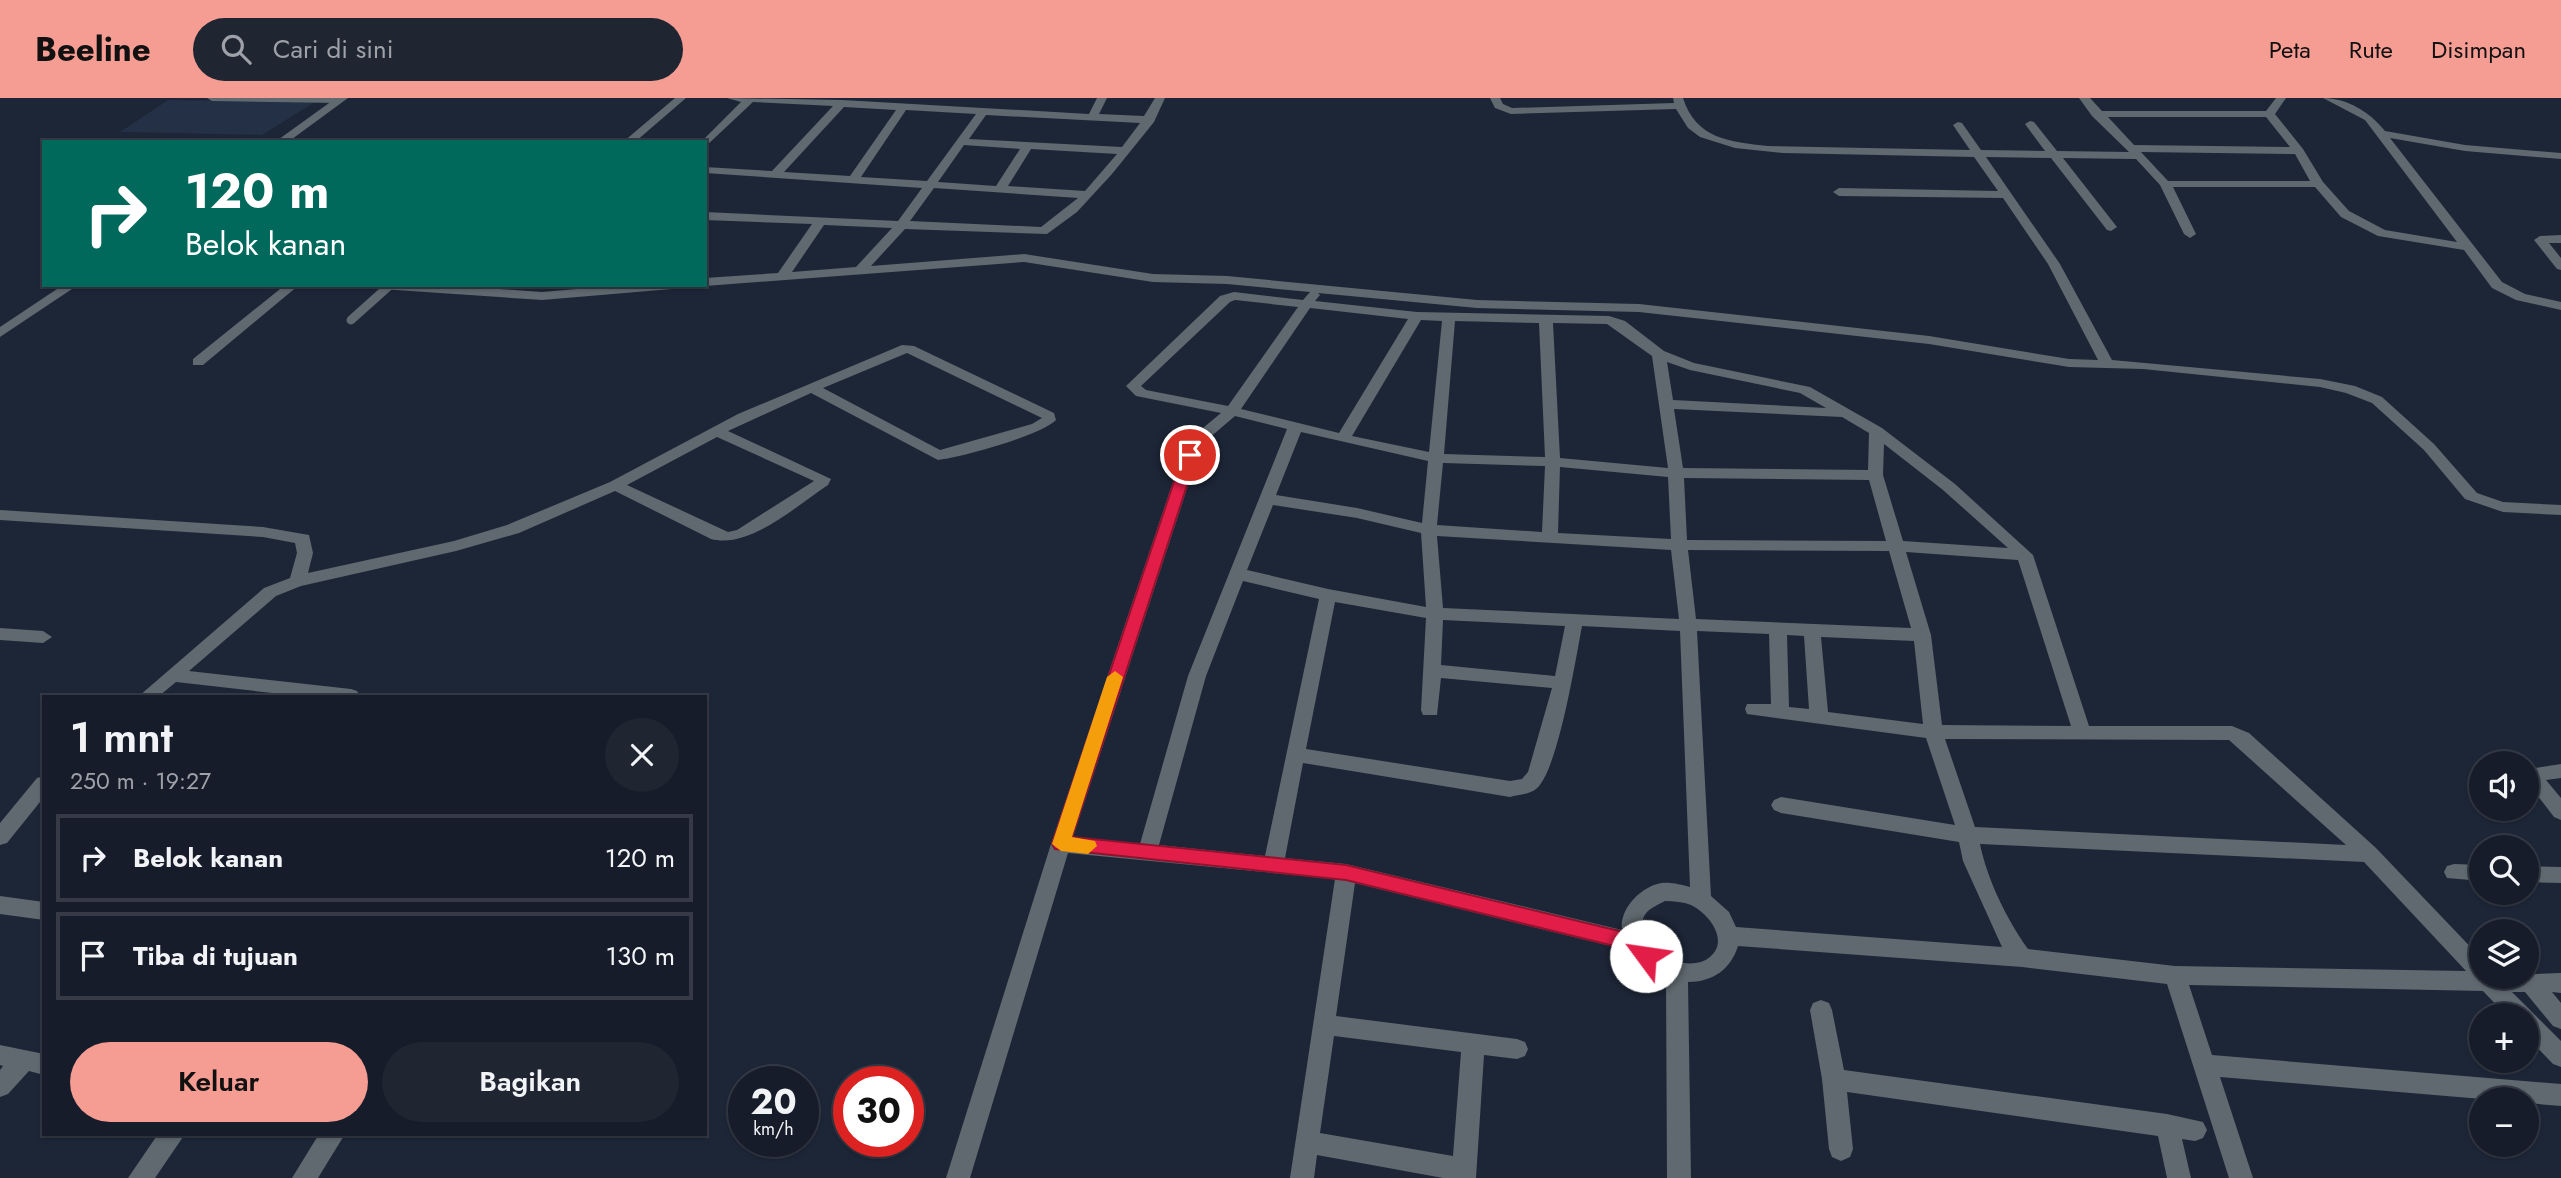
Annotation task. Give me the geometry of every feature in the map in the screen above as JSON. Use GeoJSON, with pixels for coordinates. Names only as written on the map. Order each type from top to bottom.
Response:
{"type":"FeatureCollection","features":[{"type":"Feature","properties":{"kind":"street"},"geometry":{"type":"LineString","coordinates":[[212,98],[340,99]]}},
{"type":"Feature","properties":{"kind":"street"},"geometry":{"type":"LineString","coordinates":[[630,140],[681,98]]}},
{"type":"Feature","properties":{"kind":"street"},"geometry":{"type":"LineString","coordinates":[[732,98],[813,99],[842,103],[883,101],[904,106],[1150,120]]}},
{"type":"Feature","properties":{"kind":"street"},"geometry":{"type":"LineString","coordinates":[[950,108],[958,98]]}},
{"type":"Feature","properties":{"kind":"street"},"geometry":{"type":"LineString","coordinates":[[1020,112],[1029,98]]}},
{"type":"Feature","properties":{"kind":"street"},"geometry":{"type":"LineString","coordinates":[[1093,116],[1102,98]]}},
{"type":"Feature","properties":{"kind":"street"},"geometry":{"type":"LineString","coordinates":[[711,216],[1043,231],[1087,195],[1150,120],[1160,98]]}},
{"type":"Feature","properties":{"kind":"street"},"geometry":{"type":"LineString","coordinates":[[1495,98],[1499,106],[1511,111],[1678,102],[1698,132],[1737,146],[2051,155],[2299,151]]}},
{"type":"Feature","properties":{"kind":"street"},"geometry":{"type":"LineString","coordinates":[[2084,98],[2096,114],[2165,184],[2190,234]]}},
{"type":"Feature","properties":{"kind":"street"},"geometry":{"type":"LineString","coordinates":[[2269,114],[2281,98]]}},
{"type":"Feature","properties":{"kind":"street"},"geometry":{"type":"LineString","coordinates":[[2328,98],[2369,118],[2497,285],[2521,297],[2561,306]]}},
{"type":"Feature","properties":{"kind":"street"},"geometry":{"type":"LineString","coordinates":[[283,140],[340,99]]}},
{"type":"Feature","properties":{"kind":"street"},"geometry":{"type":"LineString","coordinates":[[707,142],[750,99]]}},
{"type":"Feature","properties":{"kind":"street"},"geometry":{"type":"LineString","coordinates":[[776,174],[842,103]]}},
{"type":"Feature","properties":{"kind":"street"},"geometry":{"type":"LineString","coordinates":[[853,178],[904,106]]}},
{"type":"Feature","properties":{"kind":"street"},"geometry":{"type":"LineString","coordinates":[[860,270],[903,223],[984,110]]}},
{"type":"Feature","properties":{"kind":"street"},"geometry":{"type":"LineString","coordinates":[[2096,114],[2269,114]]}},
{"type":"Feature","properties":{"kind":"street"},"geometry":{"type":"LineString","coordinates":[[2269,114],[2299,151],[2318,184],[2345,214],[2382,233],[2466,247]]}},
{"type":"Feature","properties":{"kind":"street"},"geometry":{"type":"LineString","coordinates":[[2030,124],[2051,155],[2111,227]]}},
{"type":"Feature","properties":{"kind":"street"},"geometry":{"type":"LineString","coordinates":[[1958,125],[2054,264],[2107,364]]}},
{"type":"Feature","properties":{"kind":"street"},"geometry":{"type":"LineString","coordinates":[[2380,134],[2419,138],[2465,148],[2561,156]]}},
{"type":"Feature","properties":{"kind":"street"},"geometry":{"type":"LineString","coordinates":[[962,142],[1125,151]]}},
{"type":"Feature","properties":{"kind":"street"},"geometry":{"type":"LineString","coordinates":[[1000,189],[1027,146]]}},
{"type":"Feature","properties":{"kind":"street"},"geometry":{"type":"LineString","coordinates":[[707,170],[1087,195]]}},
{"type":"Feature","properties":{"kind":"street"},"geometry":{"type":"LineString","coordinates":[[2165,184],[2318,184]]}},
{"type":"Feature","properties":{"kind":"street"},"geometry":{"type":"LineString","coordinates":[[1839,192],[2008,195]]}},
{"type":"Feature","properties":{"kind":"street"},"geometry":{"type":"LineString","coordinates":[[783,275],[821,220]]}},
{"type":"Feature","properties":{"kind":"street"},"geometry":{"type":"LineString","coordinates":[[2561,239],[2540,240],[2561,266]]}},
{"type":"Feature","properties":{"kind":"street"},"geometry":{"type":"LineString","coordinates":[[707,282],[1024,258],[1124,275],[1227,280],[1417,316],[1614,321],[1659,354],[1690,366],[1805,390],[1877,431],[1949,488],[2025,555],[2082,732]]}},
{"type":"Feature","properties":{"kind":"street"},"geometry":{"type":"LineString","coordinates":[[0,333],[69,287]]}},
{"type":"Feature","properties":{"kind":"street"},"geometry":{"type":"LineString","coordinates":[[198,362],[291,287]]}},
{"type":"Feature","properties":{"kind":"street"},"geometry":{"type":"LineString","coordinates":[[426,287],[542,296],[645,287]]}},
{"type":"Feature","properties":{"kind":"street"},"geometry":{"type":"LineString","coordinates":[[958,1178],[1061,844],[1190,455],[1202,436],[1232,411],[1312,297]]}},
{"type":"Feature","properties":{"kind":"street"},"geometry":{"type":"LineString","coordinates":[[1875,475],[1676,473],[1553,462],[1438,458],[1402,453],[1232,411],[1141,393],[1133,386],[1228,298],[1312,297],[1639,308],[1929,340],[2069,363],[2232,373],[2350,389],[2376,400],[2429,447],[2471,496],[2479,501],[2508,508],[2561,510]]}},
{"type":"Feature","properties":{"kind":"street"},"geometry":{"type":"LineString","coordinates":[[1343,438],[1417,316]]}},
{"type":"Feature","properties":{"kind":"street"},"geometry":{"type":"LineString","coordinates":[[1430,710],[1435,614],[1430,530],[1449,317]]}},
{"type":"Feature","properties":{"kind":"street"},"geometry":{"type":"LineString","coordinates":[[1546,320],[1553,462],[1550,536]]}},
{"type":"Feature","properties":{"kind":"street"},"geometry":{"type":"LineString","coordinates":[[149,695],[270,592],[297,576],[456,546],[513,529],[615,485],[716,430],[813,388],[906,348],[1049,416],[1049,420],[1037,427],[952,454],[938,455],[813,388]]}},
{"type":"Feature","properties":{"kind":"street"},"geometry":{"type":"LineString","coordinates":[[1659,354],[1676,473],[1679,545],[1688,625],[1701,900]]}},
{"type":"Feature","properties":{"kind":"street"},"geometry":{"type":"LineString","coordinates":[[1668,404],[1845,414]]}},
{"type":"Feature","properties":{"kind":"street"},"geometry":{"type":"LineString","coordinates":[[1147,853],[1197,676],[1296,426]]}},
{"type":"Feature","properties":{"kind":"street"},"geometry":{"type":"LineString","coordinates":[[615,485],[717,535],[728,537],[742,534],[823,482],[823,479],[716,430]]}},
{"type":"Feature","properties":{"kind":"street"},"geometry":{"type":"LineString","coordinates":[[1877,431],[1875,475],[1922,635],[1933,732],[1982,881],[2010,941],[2022,958]]}},
{"type":"Feature","properties":{"kind":"street"},"geometry":{"type":"LineString","coordinates":[[1268,499],[1357,513],[1430,530],[1679,545],[1898,546],[2025,555]]}},
{"type":"Feature","properties":{"kind":"street"},"geometry":{"type":"LineString","coordinates":[[0,515],[274,534],[303,539],[305,553],[297,576]]}},
{"type":"Feature","properties":{"kind":"street"},"geometry":{"type":"LineString","coordinates":[[1239,574],[1328,595],[1435,614],[1922,635]]}},
{"type":"Feature","properties":{"kind":"street"},"geometry":{"type":"LineString","coordinates":[[1273,865],[1328,595]]}},
{"type":"Feature","properties":{"kind":"street"},"geometry":{"type":"LineString","coordinates":[[1296,755],[1520,788],[1535,780],[1563,684],[1574,621]]}},
{"type":"Feature","properties":{"kind":"street"},"geometry":{"type":"LineString","coordinates":[[1778,628],[1780,712]]}},
{"type":"Feature","properties":{"kind":"street"},"geometry":{"type":"LineString","coordinates":[[1812,631],[1819,717]]}},
{"type":"Feature","properties":{"kind":"street"},"geometry":{"type":"LineString","coordinates":[[0,634],[43,637]]}},
{"type":"Feature","properties":{"kind":"street"},"geometry":{"type":"LineString","coordinates":[[1434,671],[1563,684]]}},
{"type":"Feature","properties":{"kind":"street"},"geometry":{"type":"LineString","coordinates":[[172,675],[342,695]]}},
{"type":"Feature","properties":{"kind":"street"},"geometry":{"type":"LineString","coordinates":[[1754,709],[1933,732],[2232,733],[2242,738],[2369,853],[2469,961]]}},
{"type":"Feature","properties":{"kind":"street"},"geometry":{"type":"LineString","coordinates":[[2561,771],[2535,774],[2536,780],[2561,812]]}},
{"type":"Feature","properties":{"kind":"street"},"geometry":{"type":"LineString","coordinates":[[0,837],[42,785]]}},
{"type":"Feature","properties":{"kind":"street"},"geometry":{"type":"LineString","coordinates":[[1781,805],[1968,835],[2369,853]]}},
{"type":"Feature","properties":{"kind":"street"},"geometry":{"type":"LineString","coordinates":[[1061,844],[1346,872],[1636,943]]}},
{"type":"Feature","properties":{"kind":"street"},"geometry":{"type":"LineString","coordinates":[[1302,1178],[1346,872]]}},
{"type":"Feature","properties":{"kind":"street"},"geometry":{"type":"LineString","coordinates":[[2454,872],[2469,873]]}},
{"type":"Feature","properties":{"kind":"street"},"geometry":{"type":"LineString","coordinates":[[2539,874],[2561,875]]}},
{"type":"Feature","properties":{"kind":"street"},"geometry":{"type":"LineString","coordinates":[[1662,892],[1682,893],[1701,900],[1720,916],[1729,936],[1727,953],[1716,965],[1698,972],[1677,972],[1653,961],[1636,943],[1630,926],[1633,911],[1645,899],[1662,892]]}},
{"type":"Feature","properties":{"kind":"street"},"geometry":{"type":"LineString","coordinates":[[0,905],[42,911]]}},
{"type":"Feature","properties":{"kind":"street"},"geometry":{"type":"LineString","coordinates":[[1729,936],[2022,958],[2175,975],[2469,977]]}},
{"type":"Feature","properties":{"kind":"street"},"geometry":{"type":"LineString","coordinates":[[1677,972],[1679,1178]]}},
{"type":"Feature","properties":{"kind":"street"},"geometry":{"type":"LineString","coordinates":[[2175,975],[2241,1178]]}},
{"type":"Feature","properties":{"kind":"street"},"geometry":{"type":"LineString","coordinates":[[2539,982],[2561,983]]}},
{"type":"Feature","properties":{"kind":"street"},"geometry":{"type":"LineString","coordinates":[[2496,989],[2509,1003]]}},
{"type":"Feature","properties":{"kind":"street"},"geometry":{"type":"LineString","coordinates":[[2536,989],[2561,1019]]}},
{"type":"Feature","properties":{"kind":"street"},"geometry":{"type":"LineString","coordinates":[[1821,1010],[1834,1079],[1841,1149]]}},
{"type":"Feature","properties":{"kind":"street"},"geometry":{"type":"LineString","coordinates":[[1326,1025],[1517,1049]]}},
{"type":"Feature","properties":{"kind":"street"},"geometry":{"type":"LineString","coordinates":[[2539,1034],[2561,1057]]}},
{"type":"Feature","properties":{"kind":"street"},"geometry":{"type":"LineString","coordinates":[[1307,1142],[1464,1174],[1473,1044]]}},
{"type":"Feature","properties":{"kind":"street"},"geometry":{"type":"LineString","coordinates":[[0,1055],[34,1062]]}},
{"type":"Feature","properties":{"kind":"street"},"geometry":{"type":"LineString","coordinates":[[0,1086],[34,1062]]}},
{"type":"Feature","properties":{"kind":"street"},"geometry":{"type":"LineString","coordinates":[[2206,1065],[2561,1095]]}},
{"type":"Feature","properties":{"kind":"street"},"geometry":{"type":"LineString","coordinates":[[1834,1079],[2195,1129]]}},
{"type":"Feature","properties":{"kind":"street"},"geometry":{"type":"LineString","coordinates":[[2167,1125],[2179,1178]]}},
{"type":"Feature","properties":{"kind":"street"},"geometry":{"type":"LineString","coordinates":[[140,1178],[172,1136]]}},
{"type":"Feature","properties":{"kind":"street"},"geometry":{"type":"LineString","coordinates":[[304,1178],[332,1136]]}},
{"type":"Feature","properties":{"kind":"lane"},"geometry":{"type":"LineString","coordinates":[[351,320],[388,287]]}},
{"type":"Feature","properties":{"kind":"shaded area"},"geometry":{"type":"Polygon","coordinates":[[[168,100],[315,102],[262,135],[120,132],[168,100]]]}},
{"type":"Feature","properties":{"kind":"slow traffic"},"geometry":{"type":"LineString","coordinates":[[1088,846],[1061,844],[1115,677]]}},
{"type":"Feature","properties":{"kind":"route"},"geometry":{"type":"LineString","coordinates":[[1190,455],[1139,602],[1061,844],[1346,872],[1636,943],[1646,956]]}}]}
